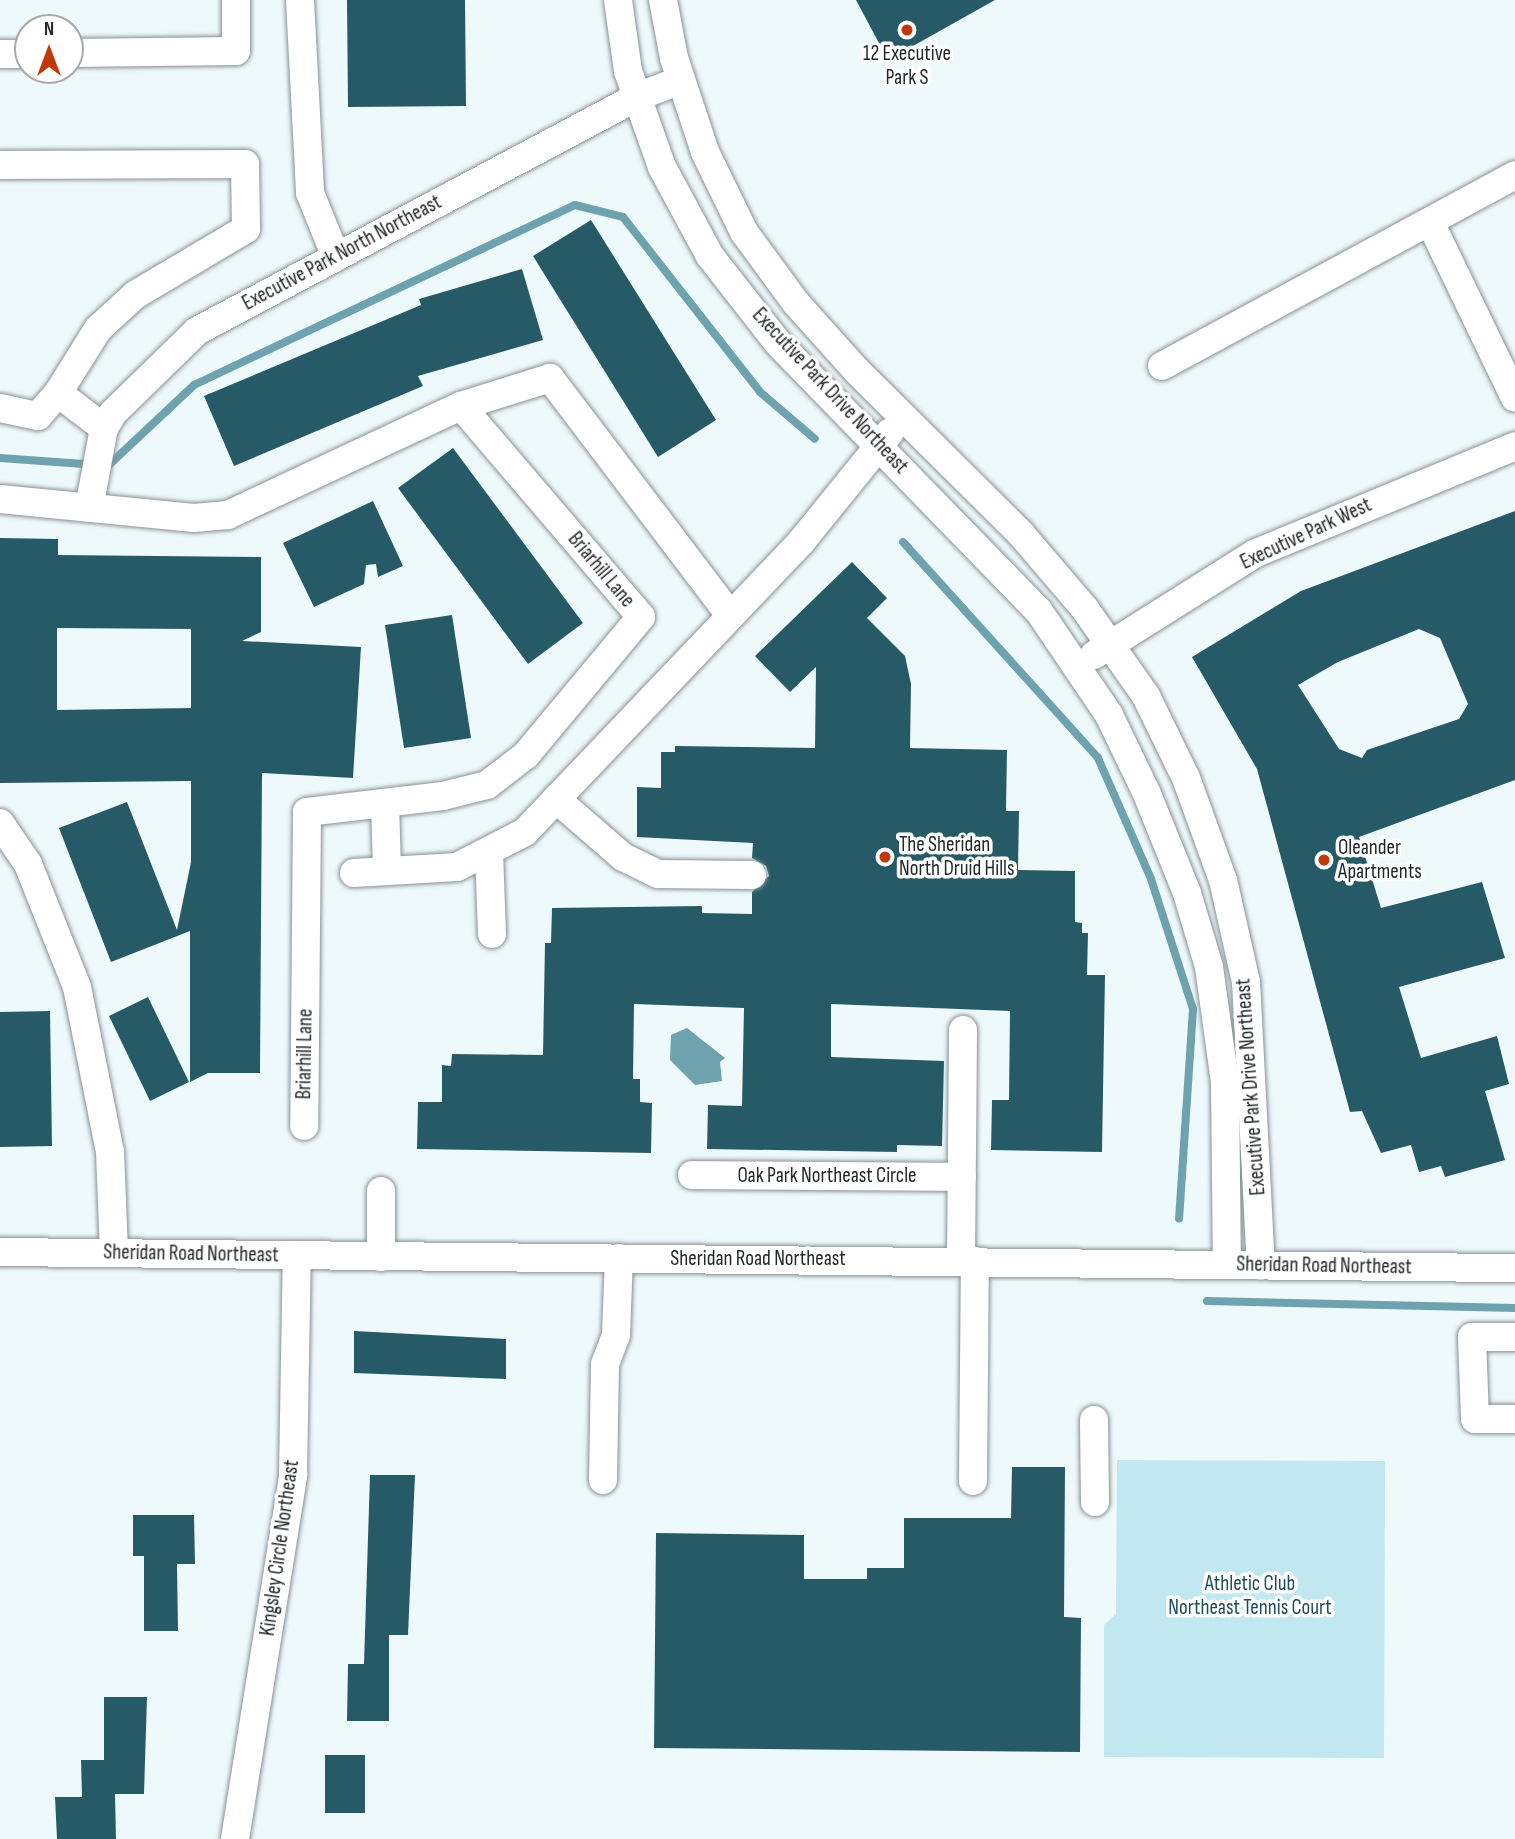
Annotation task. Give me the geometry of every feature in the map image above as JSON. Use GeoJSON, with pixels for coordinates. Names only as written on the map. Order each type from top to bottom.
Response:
{"type":"FeatureCollection","features":[{"type":"Feature","properties":{"kind":"street"},"geometry":{"type":"LineString","coordinates":[[84,53],[236,51],[236,0]]}},
{"type":"Feature","properties":{"kind":"street"},"geometry":{"type":"LineString","coordinates":[[300,0],[310,193],[336,257]]}},
{"type":"Feature","properties":{"kind":"street","name":"Executive Park Drive Northeast"},"geometry":{"type":"LineString","coordinates":[[618,0],[637,97],[662,167],[710,256],[778,343],[1000,567],[1076,666],[1109,715],[1147,794],[1188,893],[1209,967],[1226,1083],[1227,1265]]}},
{"type":"Feature","properties":{"kind":"street","name":"Executive Park Drive Northeast"},"geometry":{"type":"LineString","coordinates":[[663,0],[681,80],[705,152],[744,232],[796,303],[902,418],[1021,534],[1146,696],[1186,778],[1223,880],[1246,982],[1261,1266]]}},
{"type":"Feature","properties":{"kind":"street","name":"Executive Park North Northeast"},"geometry":{"type":"LineString","coordinates":[[89,508],[104,428],[113,413],[197,331],[637,97],[681,80]]}},
{"type":"Feature","properties":{"kind":"street"},"geometry":{"type":"LineString","coordinates":[[0,165],[245,164],[246,229],[135,295],[98,329],[58,393],[38,416],[0,408]]}},
{"type":"Feature","properties":{"kind":"street"},"geometry":{"type":"LineString","coordinates":[[1162,366],[1515,174]]}},
{"type":"Feature","properties":{"kind":"street"},"geometry":{"type":"LineString","coordinates":[[1430,222],[1515,398]]}},
{"type":"Feature","properties":{"kind":"street"},"geometry":{"type":"LineString","coordinates":[[0,499],[194,519],[228,515],[461,406],[550,378],[730,615]]}},
{"type":"Feature","properties":{"kind":"street"},"geometry":{"type":"LineString","coordinates":[[58,393],[104,428]]}},
{"type":"Feature","properties":{"kind":"street","name":"Briarhill Lane"},"geometry":{"type":"LineString","coordinates":[[304,1126],[307,812],[385,803],[486,785],[526,755],[641,617],[461,406]]}},
{"type":"Feature","properties":{"kind":"street"},"geometry":{"type":"LineString","coordinates":[[354,873],[457,867],[525,832],[801,542],[902,418]]}},
{"type":"Feature","properties":{"kind":"street","name":"Executive Park West"},"geometry":{"type":"LineString","coordinates":[[1076,666],[1256,553],[1515,446]]}},
{"type":"Feature","properties":{"kind":"street"},"geometry":{"type":"LineString","coordinates":[[556,799],[623,857],[658,874],[752,875]]}},
{"type":"Feature","properties":{"kind":"street"},"geometry":{"type":"LineString","coordinates":[[385,803],[387,870]]}},
{"type":"Feature","properties":{"kind":"street"},"geometry":{"type":"LineString","coordinates":[[0,823],[28,864],[78,987],[110,1152],[114,1253]]}},
{"type":"Feature","properties":{"kind":"street"},"geometry":{"type":"LineString","coordinates":[[489,852],[492,934]]}},
{"type":"Feature","properties":{"kind":"street"},"geometry":{"type":"LineString","coordinates":[[963,1030],[962,1177],[968,1261],[973,1481]]}},
{"type":"Feature","properties":{"kind":"street","name":"Oak Park Northeast Circle"},"geometry":{"type":"LineString","coordinates":[[692,1175],[962,1177]]}},
{"type":"Feature","properties":{"kind":"street"},"geometry":{"type":"LineString","coordinates":[[381,1191],[381,1257]]}},
{"type":"Feature","properties":{"kind":"street","name":"Sheridan Road Northeast"},"geometry":{"type":"LineString","coordinates":[[0,1252],[1515,1268]]}},
{"type":"Feature","properties":{"kind":"street","name":"Kingsley Circle Northeast"},"geometry":{"type":"LineString","coordinates":[[235,1839],[293,1475],[297,1255]]}},
{"type":"Feature","properties":{"kind":"street"},"geometry":{"type":"LineString","coordinates":[[603,1480],[605,1364],[616,1335],[619,1258]]}},
{"type":"Feature","properties":{"kind":"street"},"geometry":{"type":"LineString","coordinates":[[1515,1337],[1472,1337],[1475,1419],[1515,1419]]}},
{"type":"Feature","properties":{"kind":"street"},"geometry":{"type":"LineString","coordinates":[[1094,1420],[1096,1502]]}},
{"type":"Feature","properties":{"kind":"green space","name":"Athletic Club Northeast Tennis Court"},"geometry":{"type":"Polygon","coordinates":[[[1117,1460],[1385,1461],[1384,1758],[1104,1757],[1104,1625],[1116,1614],[1117,1460]]]}},
{"type":"Feature","properties":{"kind":"shaded area"},"geometry":{"type":"Polygon","coordinates":[[[687,1028],[725,1058],[720,1062],[722,1081],[695,1085],[670,1060],[671,1035],[687,1028]]]}},
{"type":"Feature","properties":{"kind":"building"},"geometry":{"type":"Polygon","coordinates":[[[347,0],[465,0],[466,106],[348,107],[347,0]]]}},
{"type":"Feature","properties":{"kind":"building","name":"12 Executive Park S"},"geometry":{"type":"Polygon","coordinates":[[[856,0],[995,0],[888,60],[856,0]]]}},
{"type":"Feature","properties":{"kind":"building"},"geometry":{"type":"Polygon","coordinates":[[[591,220],[716,420],[658,457],[533,256],[591,220]]]}},
{"type":"Feature","properties":{"kind":"building"},"geometry":{"type":"Polygon","coordinates":[[[522,269],[543,340],[418,376],[423,386],[234,466],[204,396],[421,305],[419,299],[522,269]]]}},
{"type":"Feature","properties":{"kind":"building"},"geometry":{"type":"Polygon","coordinates":[[[453,448],[583,623],[528,664],[398,488],[453,448]]]}},
{"type":"Feature","properties":{"kind":"building"},"geometry":{"type":"Polygon","coordinates":[[[373,501],[403,566],[378,577],[376,564],[366,565],[364,584],[314,607],[283,543],[373,501]]]}},
{"type":"Feature","properties":{"kind":"building","name":"Oleander Apartments"},"geometry":{"type":"Polygon","coordinates":[[[1515,511],[1515,780],[1359,837],[1381,908],[1482,882],[1505,958],[1399,987],[1421,1058],[1497,1036],[1509,1084],[1485,1091],[1505,1160],[1445,1177],[1441,1166],[1419,1172],[1411,1145],[1381,1153],[1362,1111],[1350,1112],[1257,769],[1192,657],[1301,591],[1515,511]],[[1419,629],[1338,662],[1298,685],[1339,749],[1362,758],[1367,750],[1459,719],[1468,704],[1440,638],[1419,629]]]}},
{"type":"Feature","properties":{"kind":"building"},"geometry":{"type":"Polygon","coordinates":[[[0,538],[58,539],[58,555],[261,557],[261,632],[242,641],[361,647],[353,778],[262,773],[260,1073],[208,1073],[190,1082],[190,931],[111,962],[59,828],[127,802],[177,930],[191,862],[191,781],[0,783],[0,538]],[[57,628],[57,710],[191,708],[191,629],[57,628]]]}},
{"type":"Feature","properties":{"kind":"building","name":"The Sheridan North Druid Hills"},"geometry":{"type":"Polygon","coordinates":[[[852,562],[887,598],[867,618],[905,656],[911,684],[910,748],[1007,750],[1006,811],[1019,811],[1018,870],[1075,871],[1075,922],[1082,923],[1082,933],[1088,933],[1087,975],[1105,975],[1102,1152],[991,1150],[992,1100],[1009,1100],[1010,1011],[831,1004],[831,1057],[944,1061],[942,1146],[897,1145],[897,1152],[707,1149],[708,1105],[742,1106],[744,1008],[634,1004],[633,1079],[640,1079],[640,1102],[652,1103],[651,1153],[417,1149],[418,1102],[442,1102],[442,1065],[451,1066],[452,1054],[543,1055],[545,943],[551,943],[552,908],[702,906],[702,913],[752,914],[752,892],[769,876],[766,866],[752,858],[753,843],[637,837],[637,787],[661,788],[661,752],[675,752],[675,746],[815,748],[816,667],[790,692],[755,656],[852,562]]]}},
{"type":"Feature","properties":{"kind":"building"},"geometry":{"type":"Polygon","coordinates":[[[452,615],[471,738],[404,748],[385,625],[452,615]]]}},
{"type":"Feature","properties":{"kind":"building"},"geometry":{"type":"Polygon","coordinates":[[[148,997],[189,1082],[150,1101],[109,1016],[148,997]]]}},
{"type":"Feature","properties":{"kind":"building"},"geometry":{"type":"Polygon","coordinates":[[[50,1011],[52,1146],[0,1147],[0,1012],[50,1011]]]}},
{"type":"Feature","properties":{"kind":"building"},"geometry":{"type":"Polygon","coordinates":[[[354,1331],[506,1339],[506,1379],[354,1373],[354,1331]]]}},
{"type":"Feature","properties":{"kind":"building"},"geometry":{"type":"Polygon","coordinates":[[[1012,1467],[1065,1467],[1064,1617],[1081,1618],[1080,1752],[654,1748],[656,1533],[804,1535],[804,1579],[867,1579],[867,1568],[904,1568],[904,1518],[1011,1518],[1012,1467]]]}},
{"type":"Feature","properties":{"kind":"building"},"geometry":{"type":"Polygon","coordinates":[[[370,1475],[415,1475],[408,1635],[389,1635],[389,1721],[347,1721],[348,1664],[364,1664],[370,1475]]]}},
{"type":"Feature","properties":{"kind":"building"},"geometry":{"type":"Polygon","coordinates":[[[133,1515],[194,1515],[195,1564],[177,1564],[178,1631],[144,1631],[144,1556],[133,1556],[133,1515]]]}},
{"type":"Feature","properties":{"kind":"building"},"geometry":{"type":"Polygon","coordinates":[[[104,1697],[147,1697],[144,1794],[115,1794],[116,1839],[57,1839],[55,1797],[82,1797],[81,1760],[104,1760],[104,1697]]]}},
{"type":"Feature","properties":{"kind":"building"},"geometry":{"type":"Polygon","coordinates":[[[325,1755],[365,1755],[365,1813],[325,1813],[325,1755]]]}},
{"type":"Feature","properties":{"kind":"waterway"},"geometry":{"type":"LineString","coordinates":[[111,463],[194,385],[575,205],[623,217],[760,392],[815,439]]}},
{"type":"Feature","properties":{"kind":"waterway"},"geometry":{"type":"LineString","coordinates":[[0,458],[84,464]]}},
{"type":"Feature","properties":{"kind":"waterway"},"geometry":{"type":"LineString","coordinates":[[903,542],[1098,758],[1151,879],[1193,1009],[1179,1219]]}},
{"type":"Feature","properties":{"kind":"waterway"},"geometry":{"type":"LineString","coordinates":[[1207,1301],[1515,1308]]}},
{"type":"Feature","properties":{"kind":"place","name":"12 Executive Park S"},"geometry":{"type":"Point","coordinates":[907,30]}},
{"type":"Feature","properties":{"kind":"place","name":"The Sheridan North Druid Hills"},"geometry":{"type":"Point","coordinates":[885,857]}},
{"type":"Feature","properties":{"kind":"place","name":"Oleander Apartments"},"geometry":{"type":"Point","coordinates":[1324,860]}}]}
